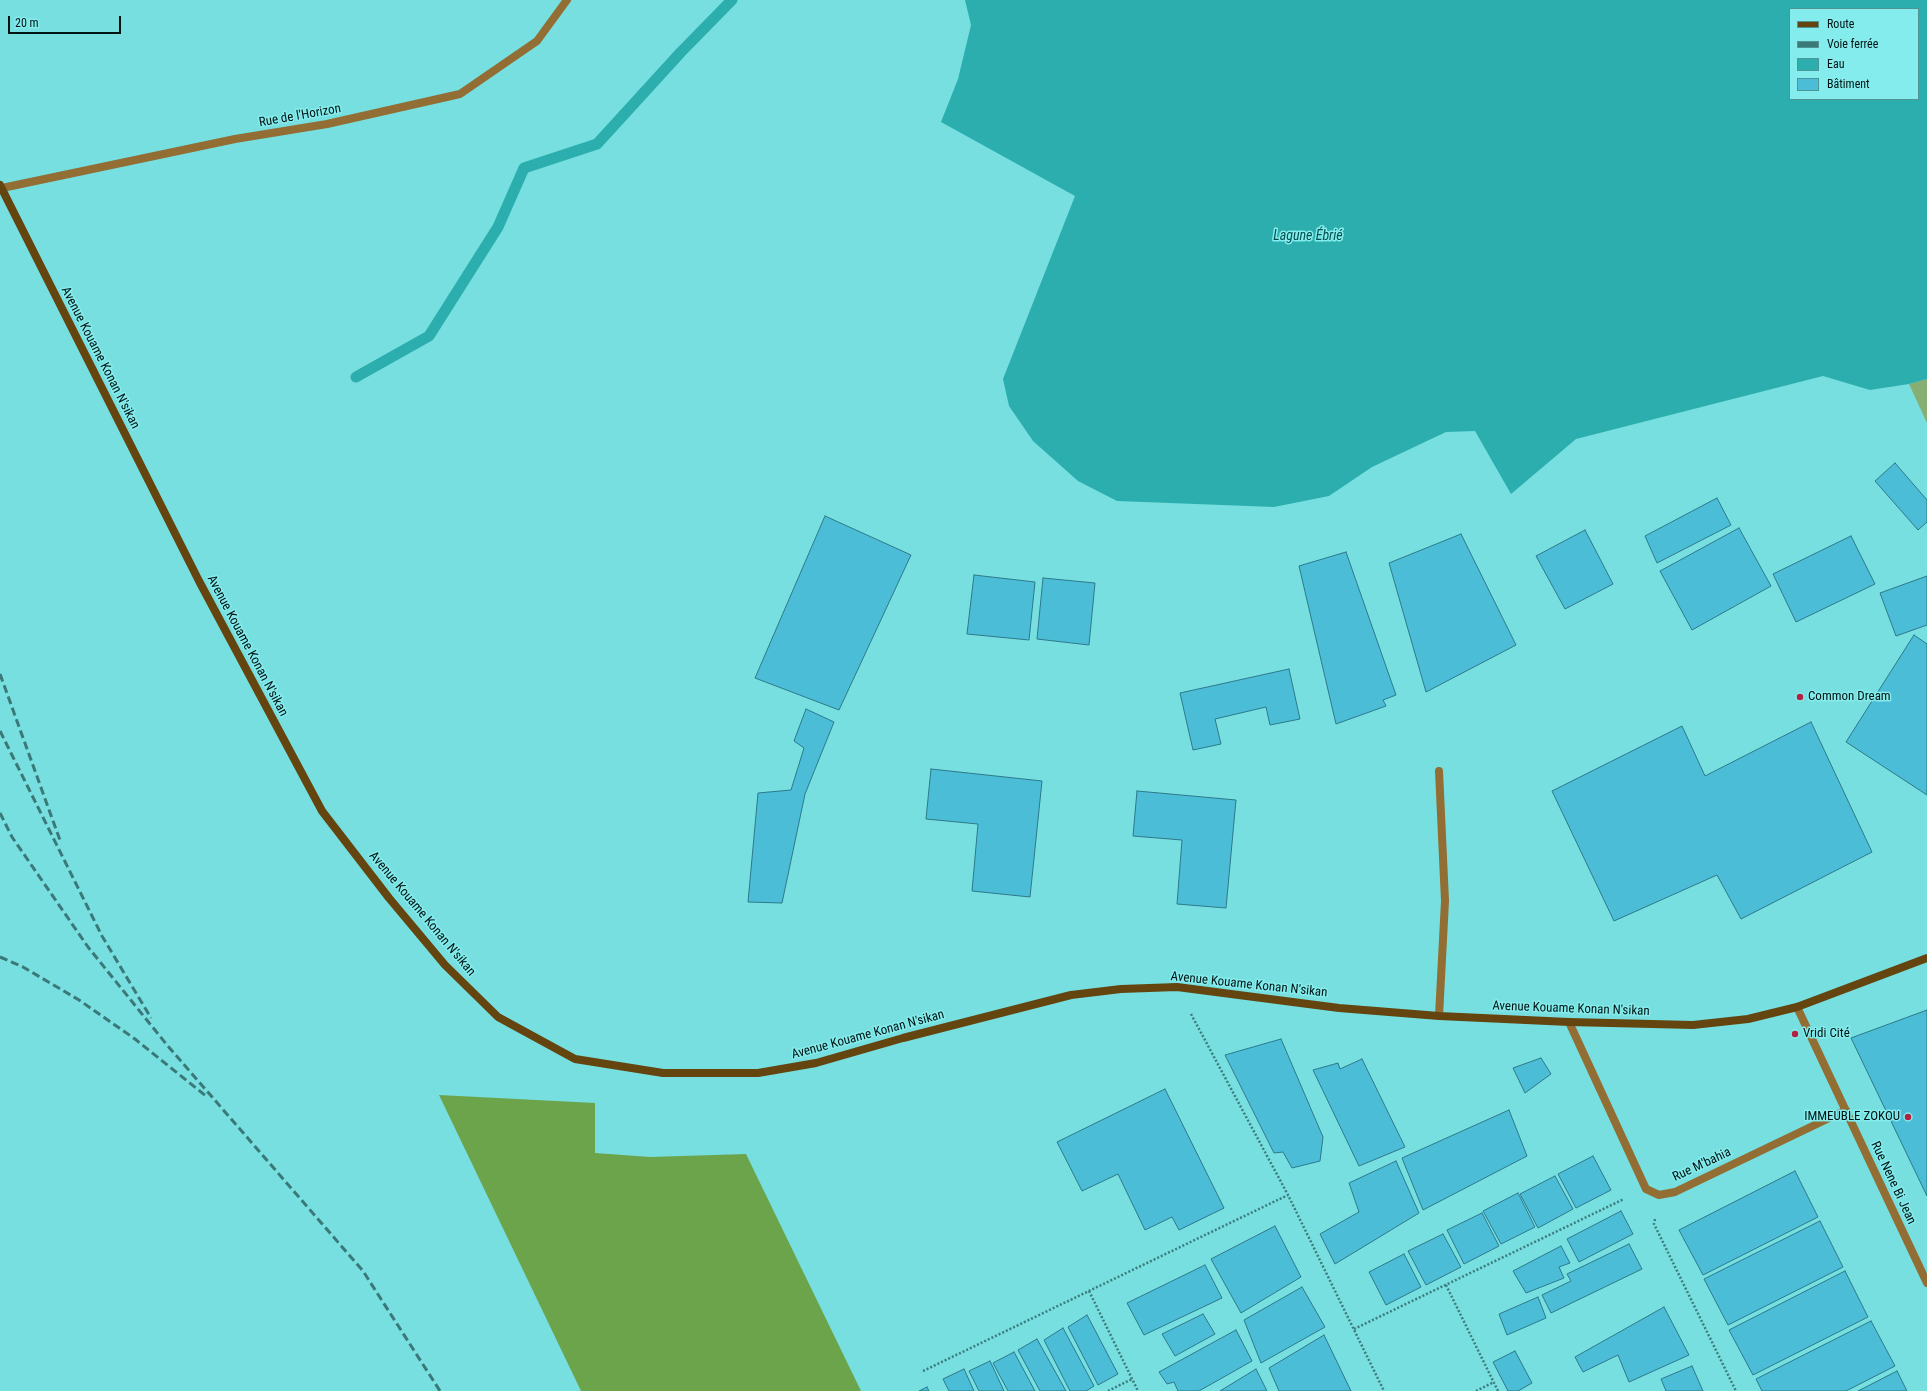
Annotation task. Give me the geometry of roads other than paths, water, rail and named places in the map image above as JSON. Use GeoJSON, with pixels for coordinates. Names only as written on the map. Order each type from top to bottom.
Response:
{"type":"FeatureCollection","features":[{"type":"Feature","properties":{"kind":"street","name":"Rue de l'Horizon"},"geometry":{"type":"LineString","coordinates":[[1,187],[234,139],[327,124],[460,94],[536,41],[568,0]]}},
{"type":"Feature","properties":{"kind":"street","name":"Avenue Kouame Konan N'sikan"},"geometry":{"type":"LineString","coordinates":[[1,187],[199,581],[322,811],[389,898],[445,965],[498,1017],[575,1059],[663,1073],[758,1073],[816,1063],[903,1038],[1071,995],[1121,989],[1177,987],[1339,1008],[1439,1016],[1693,1026],[1748,1019],[1797,1007],[1927,958]]}},
{"type":"Feature","properties":{"kind":"street"},"geometry":{"type":"LineString","coordinates":[[1439,771],[1445,900],[1439,1016]]}},
{"type":"Feature","properties":{"kind":"street","name":"Rue Nene Bi Jean"},"geometry":{"type":"LineString","coordinates":[[1797,1007],[1927,1283]]}},
{"type":"Feature","properties":{"kind":"street","name":"Rue M'bahia"},"geometry":{"type":"LineString","coordinates":[[1569,1022],[1646,1189],[1659,1195],[1675,1192],[1846,1110]]}},
{"type":"Feature","properties":{"kind":"water","name":"Lagune Ébrié"},"geometry":{"type":"Polygon","coordinates":[[[965,0],[1927,0],[1927,379],[1909,384],[1870,390],[1823,376],[1576,439],[1511,494],[1475,431],[1446,432],[1372,467],[1329,496],[1274,507],[1117,501],[1078,481],[1033,441],[1009,406],[1003,379],[1075,196],[941,122],[958,79],[971,25],[965,0]]]}},
{"type":"Feature","properties":{"kind":"waterway"},"geometry":{"type":"LineString","coordinates":[[356,377],[429,336],[498,227],[524,168],[597,144],[681,52],[732,0]]}},
{"type":"Feature","properties":{"kind":"railway"},"geometry":{"type":"LineString","coordinates":[[0,674],[61,843]]}},
{"type":"Feature","properties":{"kind":"railway"},"geometry":{"type":"LineString","coordinates":[[0,731],[102,936],[151,1018]]}},
{"type":"Feature","properties":{"kind":"railway"},"geometry":{"type":"LineString","coordinates":[[0,813],[12,837],[88,947],[167,1045],[363,1271],[440,1391]]}},
{"type":"Feature","properties":{"kind":"railway"},"geometry":{"type":"LineString","coordinates":[[0,957],[23,967],[79,1000],[135,1039],[206,1096]]}},
{"type":"Feature","properties":{"kind":"place","name":"Common Dream"},"geometry":{"type":"Point","coordinates":[1800,697]}},
{"type":"Feature","properties":{"kind":"place","name":"Vridi Cité"},"geometry":{"type":"Point","coordinates":[1795,1034]}},
{"type":"Feature","properties":{"kind":"place","name":"IMMEUBLE ZOKOU"},"geometry":{"type":"Point","coordinates":[1908,1117]}}]}
